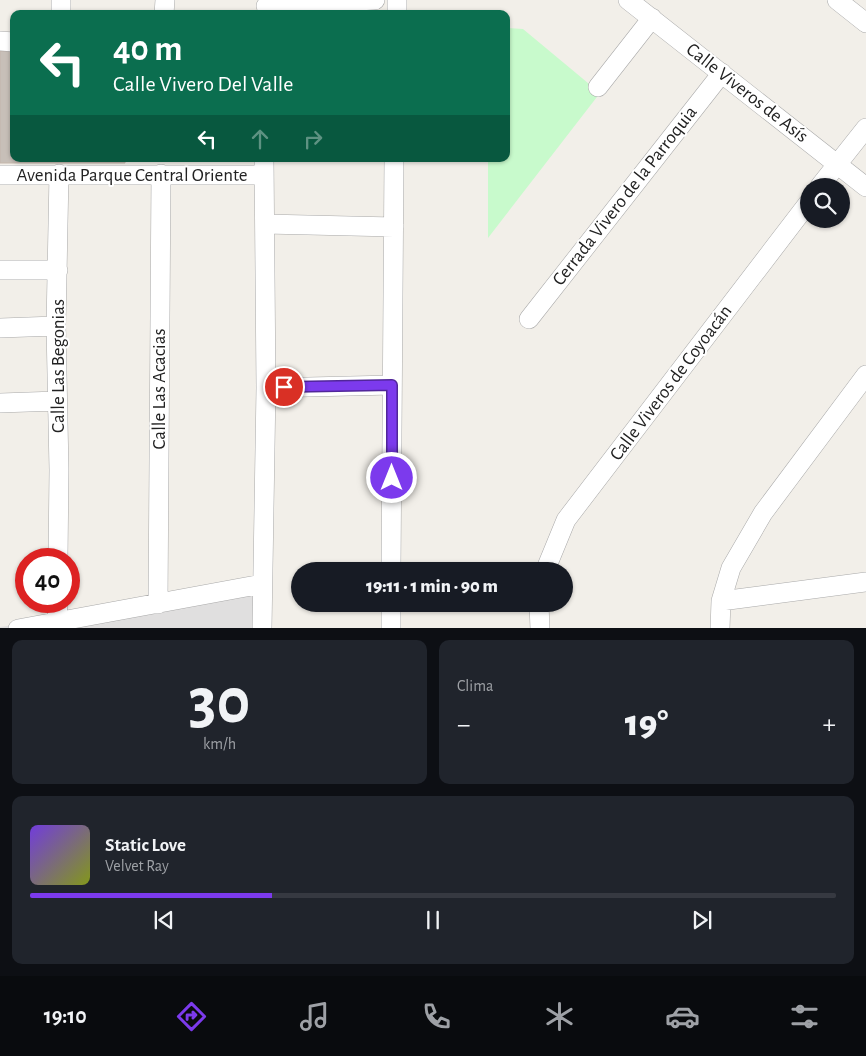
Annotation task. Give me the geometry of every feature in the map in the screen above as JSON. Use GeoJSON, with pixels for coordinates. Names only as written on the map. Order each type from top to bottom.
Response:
{"type":"FeatureCollection","features":[{"type":"Feature","properties":{"kind":"street"},"geometry":{"type":"LineString","coordinates":[[266,7],[375,0]]}},
{"type":"Feature","properties":{"kind":"street","name":"Calle Viveros de Asís"},"geometry":{"type":"LineString","coordinates":[[628,0],[866,187]]}},
{"type":"Feature","properties":{"kind":"street"},"geometry":{"type":"LineString","coordinates":[[849,4],[866,23]]}},
{"type":"Feature","properties":{"kind":"street"},"geometry":{"type":"LineString","coordinates":[[598,87],[652,18]]}},
{"type":"Feature","properties":{"kind":"street","name":"Cerrada Vivero de la Parroquia"},"geometry":{"type":"LineString","coordinates":[[529,319],[722,73]]}},
{"type":"Feature","properties":{"kind":"street"},"geometry":{"type":"LineString","coordinates":[[826,178],[866,128]]}},
{"type":"Feature","properties":{"kind":"street"},"geometry":{"type":"LineString","coordinates":[[391,562],[394,162]]}},
{"type":"Feature","properties":{"kind":"street"},"geometry":{"type":"LineString","coordinates":[[262,628],[266,388],[264,167]]}},
{"type":"Feature","properties":{"kind":"street","name":"Avenida Parque Central Oriente"},"geometry":{"type":"LineString","coordinates":[[0,175],[161,174],[264,167]]}},
{"type":"Feature","properties":{"kind":"street","name":"Calle Las Begonias"},"geometry":{"type":"LineString","coordinates":[[58,548],[56,326],[60,174]]}},
{"type":"Feature","properties":{"kind":"street","name":"Calle Las Acacias"},"geometry":{"type":"LineString","coordinates":[[158,604],[161,174]]}},
{"type":"Feature","properties":{"kind":"street","name":"Calle Viveros de Coyoacán"},"geometry":{"type":"LineString","coordinates":[[549,562],[566,520],[800,214]]}},
{"type":"Feature","properties":{"kind":"street"},"geometry":{"type":"LineString","coordinates":[[265,224],[394,227]]}},
{"type":"Feature","properties":{"kind":"street"},"geometry":{"type":"LineString","coordinates":[[0,270],[58,270]]}},
{"type":"Feature","properties":{"kind":"street"},"geometry":{"type":"LineString","coordinates":[[0,328],[56,326]]}},
{"type":"Feature","properties":{"kind":"street"},"geometry":{"type":"LineString","coordinates":[[720,628],[720,601],[731,568],[763,513],[866,375]]}},
{"type":"Feature","properties":{"kind":"street"},"geometry":{"type":"LineString","coordinates":[[266,388],[392,385]]}},
{"type":"Feature","properties":{"kind":"street"},"geometry":{"type":"LineString","coordinates":[[0,403],[58,401]]}},
{"type":"Feature","properties":{"kind":"street"},"geometry":{"type":"LineString","coordinates":[[720,601],[866,582]]}},
{"type":"Feature","properties":{"kind":"street"},"geometry":{"type":"LineString","coordinates":[[18,628],[262,584]]}},
{"type":"Feature","properties":{"kind":"street"},"geometry":{"type":"LineString","coordinates":[[391,612],[391,628]]}},
{"type":"Feature","properties":{"kind":"street"},"geometry":{"type":"LineString","coordinates":[[539,612],[540,628]]}},
{"type":"Feature","properties":{"kind":"street"},"geometry":{"type":"LineString","coordinates":[[58,613],[58,622]]}},
{"type":"Feature","properties":{"kind":"shaded area"},"geometry":{"type":"Polygon","coordinates":[[[257,592],[256,628],[0,627],[257,592]]]}},
{"type":"Feature","properties":{"kind":"green space"},"geometry":{"type":"Polygon","coordinates":[[[510,28],[523,29],[600,93],[488,238],[488,162],[510,162],[510,28]]]}},
{"type":"Feature","properties":{"kind":"building"},"geometry":{"type":"Polygon","coordinates":[[[0,51],[10,51],[10,162],[125,162],[125,163],[0,163],[0,51]]]}},
{"type":"Feature","properties":{"kind":"route"},"geometry":{"type":"LineString","coordinates":[[284,387],[392,385],[392,478]]}}]}
